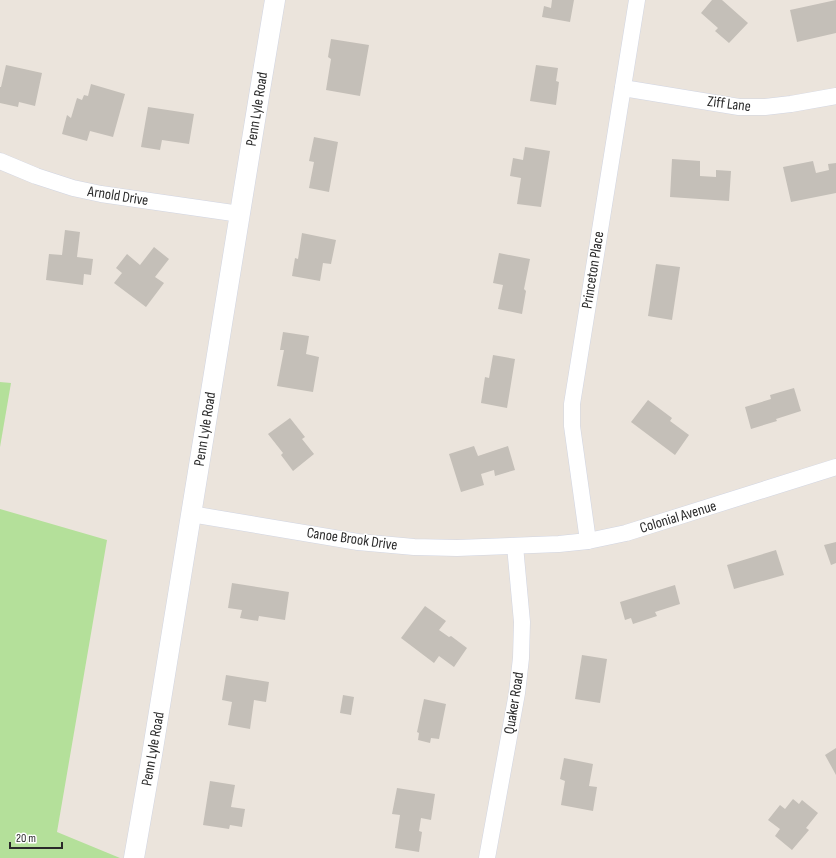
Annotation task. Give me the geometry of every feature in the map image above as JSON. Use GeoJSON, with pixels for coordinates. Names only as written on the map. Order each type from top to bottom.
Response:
{"type":"FeatureCollection","features":[{"type":"Feature","properties":{"kind":"street","name":"Penn Lyle Road"},"geometry":{"type":"LineString","coordinates":[[134,858],[151,763],[275,0]]}},
{"type":"Feature","properties":{"kind":"street","name":"Princeton Place"},"geometry":{"type":"LineString","coordinates":[[588,541],[572,426],[572,404],[637,0]]}},
{"type":"Feature","properties":{"kind":"street","name":"Ziff Lane"},"geometry":{"type":"LineString","coordinates":[[623,88],[739,107],[765,107],[836,96]]}},
{"type":"Feature","properties":{"kind":"street","name":"Arnold Drive"},"geometry":{"type":"LineString","coordinates":[[0,161],[36,176],[73,188],[101,194],[240,214]]}},
{"type":"Feature","properties":{"kind":"street","name":"Colonial Avenue"},"geometry":{"type":"LineString","coordinates":[[515,546],[588,541],[626,533],[836,467]]}},
{"type":"Feature","properties":{"kind":"street","name":"Canoe Brook Drive"},"geometry":{"type":"LineString","coordinates":[[191,514],[358,542],[414,547],[457,548],[515,546]]}},
{"type":"Feature","properties":{"kind":"street","name":"Quaker Road"},"geometry":{"type":"LineString","coordinates":[[487,858],[517,693],[521,658],[522,622],[515,546]]}},
{"type":"Feature","properties":{"kind":"green space"},"geometry":{"type":"Polygon","coordinates":[[[0,382],[11,383],[0,447],[0,382]]]}},
{"type":"Feature","properties":{"kind":"green space"},"geometry":{"type":"Polygon","coordinates":[[[0,509],[107,540],[57,832],[120,858],[0,858],[0,509]]]}},
{"type":"Feature","properties":{"kind":"building"},"geometry":{"type":"Polygon","coordinates":[[[552,0],[574,0],[570,22],[542,17],[544,6],[551,8],[552,0]]]}},
{"type":"Feature","properties":{"kind":"building"},"geometry":{"type":"Polygon","coordinates":[[[712,0],[722,0],[748,23],[729,43],[715,31],[718,28],[701,13],[712,0]]]}},
{"type":"Feature","properties":{"kind":"building"},"geometry":{"type":"Polygon","coordinates":[[[836,0],[836,33],[797,42],[790,10],[836,0]]]}},
{"type":"Feature","properties":{"kind":"building"},"geometry":{"type":"Polygon","coordinates":[[[331,39],[369,45],[360,96],[326,90],[331,59],[328,57],[331,39]]]}},
{"type":"Feature","properties":{"kind":"building"},"geometry":{"type":"Polygon","coordinates":[[[6,65],[42,73],[35,106],[19,102],[18,107],[0,103],[0,87],[6,65]]]}},
{"type":"Feature","properties":{"kind":"building"},"geometry":{"type":"Polygon","coordinates":[[[536,65],[558,68],[556,81],[559,82],[556,105],[530,101],[536,65]]]}},
{"type":"Feature","properties":{"kind":"building"},"geometry":{"type":"Polygon","coordinates":[[[91,84],[125,94],[113,137],[90,131],[87,141],[62,134],[67,115],[71,118],[77,98],[82,100],[84,95],[88,96],[91,84]]]}},
{"type":"Feature","properties":{"kind":"building"},"geometry":{"type":"Polygon","coordinates":[[[148,107],[194,114],[189,144],[162,140],[160,150],[141,147],[148,107]]]}},
{"type":"Feature","properties":{"kind":"building"},"geometry":{"type":"Polygon","coordinates":[[[314,137],[338,142],[329,192],[309,188],[314,162],[309,161],[314,137]]]}},
{"type":"Feature","properties":{"kind":"building"},"geometry":{"type":"Polygon","coordinates":[[[525,147],[550,151],[541,207],[517,204],[521,178],[510,176],[513,158],[523,160],[525,147]]]}},
{"type":"Feature","properties":{"kind":"building"},"geometry":{"type":"Polygon","coordinates":[[[672,159],[700,161],[700,176],[716,177],[716,170],[731,171],[729,201],[670,197],[672,159]]]}},
{"type":"Feature","properties":{"kind":"building"},"geometry":{"type":"Polygon","coordinates":[[[813,161],[816,173],[829,170],[828,164],[836,163],[836,193],[791,202],[783,167],[813,161]]]}},
{"type":"Feature","properties":{"kind":"building"},"geometry":{"type":"Polygon","coordinates":[[[65,230],[80,232],[77,257],[93,259],[91,275],[84,274],[83,285],[46,280],[49,254],[62,255],[65,230]]]}},
{"type":"Feature","properties":{"kind":"building"},"geometry":{"type":"Polygon","coordinates":[[[302,233],[336,240],[331,264],[323,263],[320,281],[292,276],[295,258],[298,259],[302,233]]]}},
{"type":"Feature","properties":{"kind":"building"},"geometry":{"type":"Polygon","coordinates":[[[154,247],[169,259],[155,277],[164,283],[146,307],[114,283],[122,273],[116,268],[127,254],[140,265],[154,247]]]}},
{"type":"Feature","properties":{"kind":"building"},"geometry":{"type":"Polygon","coordinates":[[[499,253],[530,259],[524,289],[526,291],[522,314],[498,309],[503,285],[493,283],[499,253]]]}},
{"type":"Feature","properties":{"kind":"building"},"geometry":{"type":"Polygon","coordinates":[[[656,264],[680,267],[672,320],[648,316],[656,264]]]}},
{"type":"Feature","properties":{"kind":"building"},"geometry":{"type":"Polygon","coordinates":[[[283,332],[309,336],[306,354],[319,357],[313,392],[277,386],[284,350],[280,350],[283,332]]]}},
{"type":"Feature","properties":{"kind":"building"},"geometry":{"type":"Polygon","coordinates":[[[493,355],[515,359],[507,408],[481,403],[485,377],[489,378],[493,355]]]}},
{"type":"Feature","properties":{"kind":"building"},"geometry":{"type":"Polygon","coordinates":[[[794,388],[801,411],[776,419],[777,421],[751,429],[745,407],[771,399],[770,395],[794,388]]]}},
{"type":"Feature","properties":{"kind":"building"},"geometry":{"type":"Polygon","coordinates":[[[648,400],[672,418],[670,421],[689,435],[675,455],[631,422],[648,400]]]}},
{"type":"Feature","properties":{"kind":"building"},"geometry":{"type":"Polygon","coordinates":[[[290,418],[305,437],[302,439],[314,454],[293,471],[281,455],[283,453],[268,434],[290,418]]]}},
{"type":"Feature","properties":{"kind":"building"},"geometry":{"type":"Polygon","coordinates":[[[474,446],[478,456],[508,446],[515,470],[495,476],[494,470],[481,474],[484,485],[461,492],[449,454],[474,446]]]}},
{"type":"Feature","properties":{"kind":"building"},"geometry":{"type":"Polygon","coordinates":[[[836,542],[836,563],[831,565],[824,545],[836,542]]]}},
{"type":"Feature","properties":{"kind":"building"},"geometry":{"type":"Polygon","coordinates":[[[776,550],[784,575],[734,589],[727,565],[776,550]]]}},
{"type":"Feature","properties":{"kind":"building"},"geometry":{"type":"Polygon","coordinates":[[[232,583],[289,592],[285,620],[259,616],[258,621],[240,618],[242,610],[228,608],[232,583]]]}},
{"type":"Feature","properties":{"kind":"building"},"geometry":{"type":"Polygon","coordinates":[[[675,585],[680,604],[655,612],[657,616],[633,624],[631,618],[625,620],[620,602],[675,585]]]}},
{"type":"Feature","properties":{"kind":"building"},"geometry":{"type":"Polygon","coordinates":[[[425,606],[446,621],[439,630],[449,637],[451,636],[467,648],[454,667],[439,656],[434,663],[401,638],[425,606]]]}},
{"type":"Feature","properties":{"kind":"building"},"geometry":{"type":"Polygon","coordinates":[[[582,655],[607,659],[600,703],[575,699],[582,655]]]}},
{"type":"Feature","properties":{"kind":"building"},"geometry":{"type":"Polygon","coordinates":[[[226,675],[269,682],[266,702],[254,700],[250,729],[228,725],[232,702],[222,700],[226,675]]]}},
{"type":"Feature","properties":{"kind":"building"},"geometry":{"type":"Polygon","coordinates":[[[343,695],[354,697],[351,715],[340,713],[343,695]]]}},
{"type":"Feature","properties":{"kind":"building"},"geometry":{"type":"Polygon","coordinates":[[[424,699],[446,704],[439,739],[431,738],[430,743],[418,740],[419,733],[417,732],[424,699]]]}},
{"type":"Feature","properties":{"kind":"building"},"geometry":{"type":"Polygon","coordinates":[[[836,748],[836,775],[825,755],[836,748]]]}},
{"type":"Feature","properties":{"kind":"building"},"geometry":{"type":"Polygon","coordinates":[[[564,758],[593,764],[589,786],[597,787],[593,811],[561,805],[565,781],[560,779],[564,758]]]}},
{"type":"Feature","properties":{"kind":"building"},"geometry":{"type":"Polygon","coordinates":[[[210,781],[235,785],[231,807],[245,809],[242,827],[230,825],[229,829],[203,825],[210,781]]]}},
{"type":"Feature","properties":{"kind":"building"},"geometry":{"type":"Polygon","coordinates":[[[397,788],[435,794],[431,820],[421,818],[419,831],[422,832],[419,852],[395,848],[400,815],[392,814],[397,788]]]}},
{"type":"Feature","properties":{"kind":"building"},"geometry":{"type":"Polygon","coordinates":[[[793,799],[799,804],[802,800],[818,813],[806,828],[809,830],[792,850],[775,836],[780,829],[768,820],[780,805],[785,809],[793,799]]]}}]}
